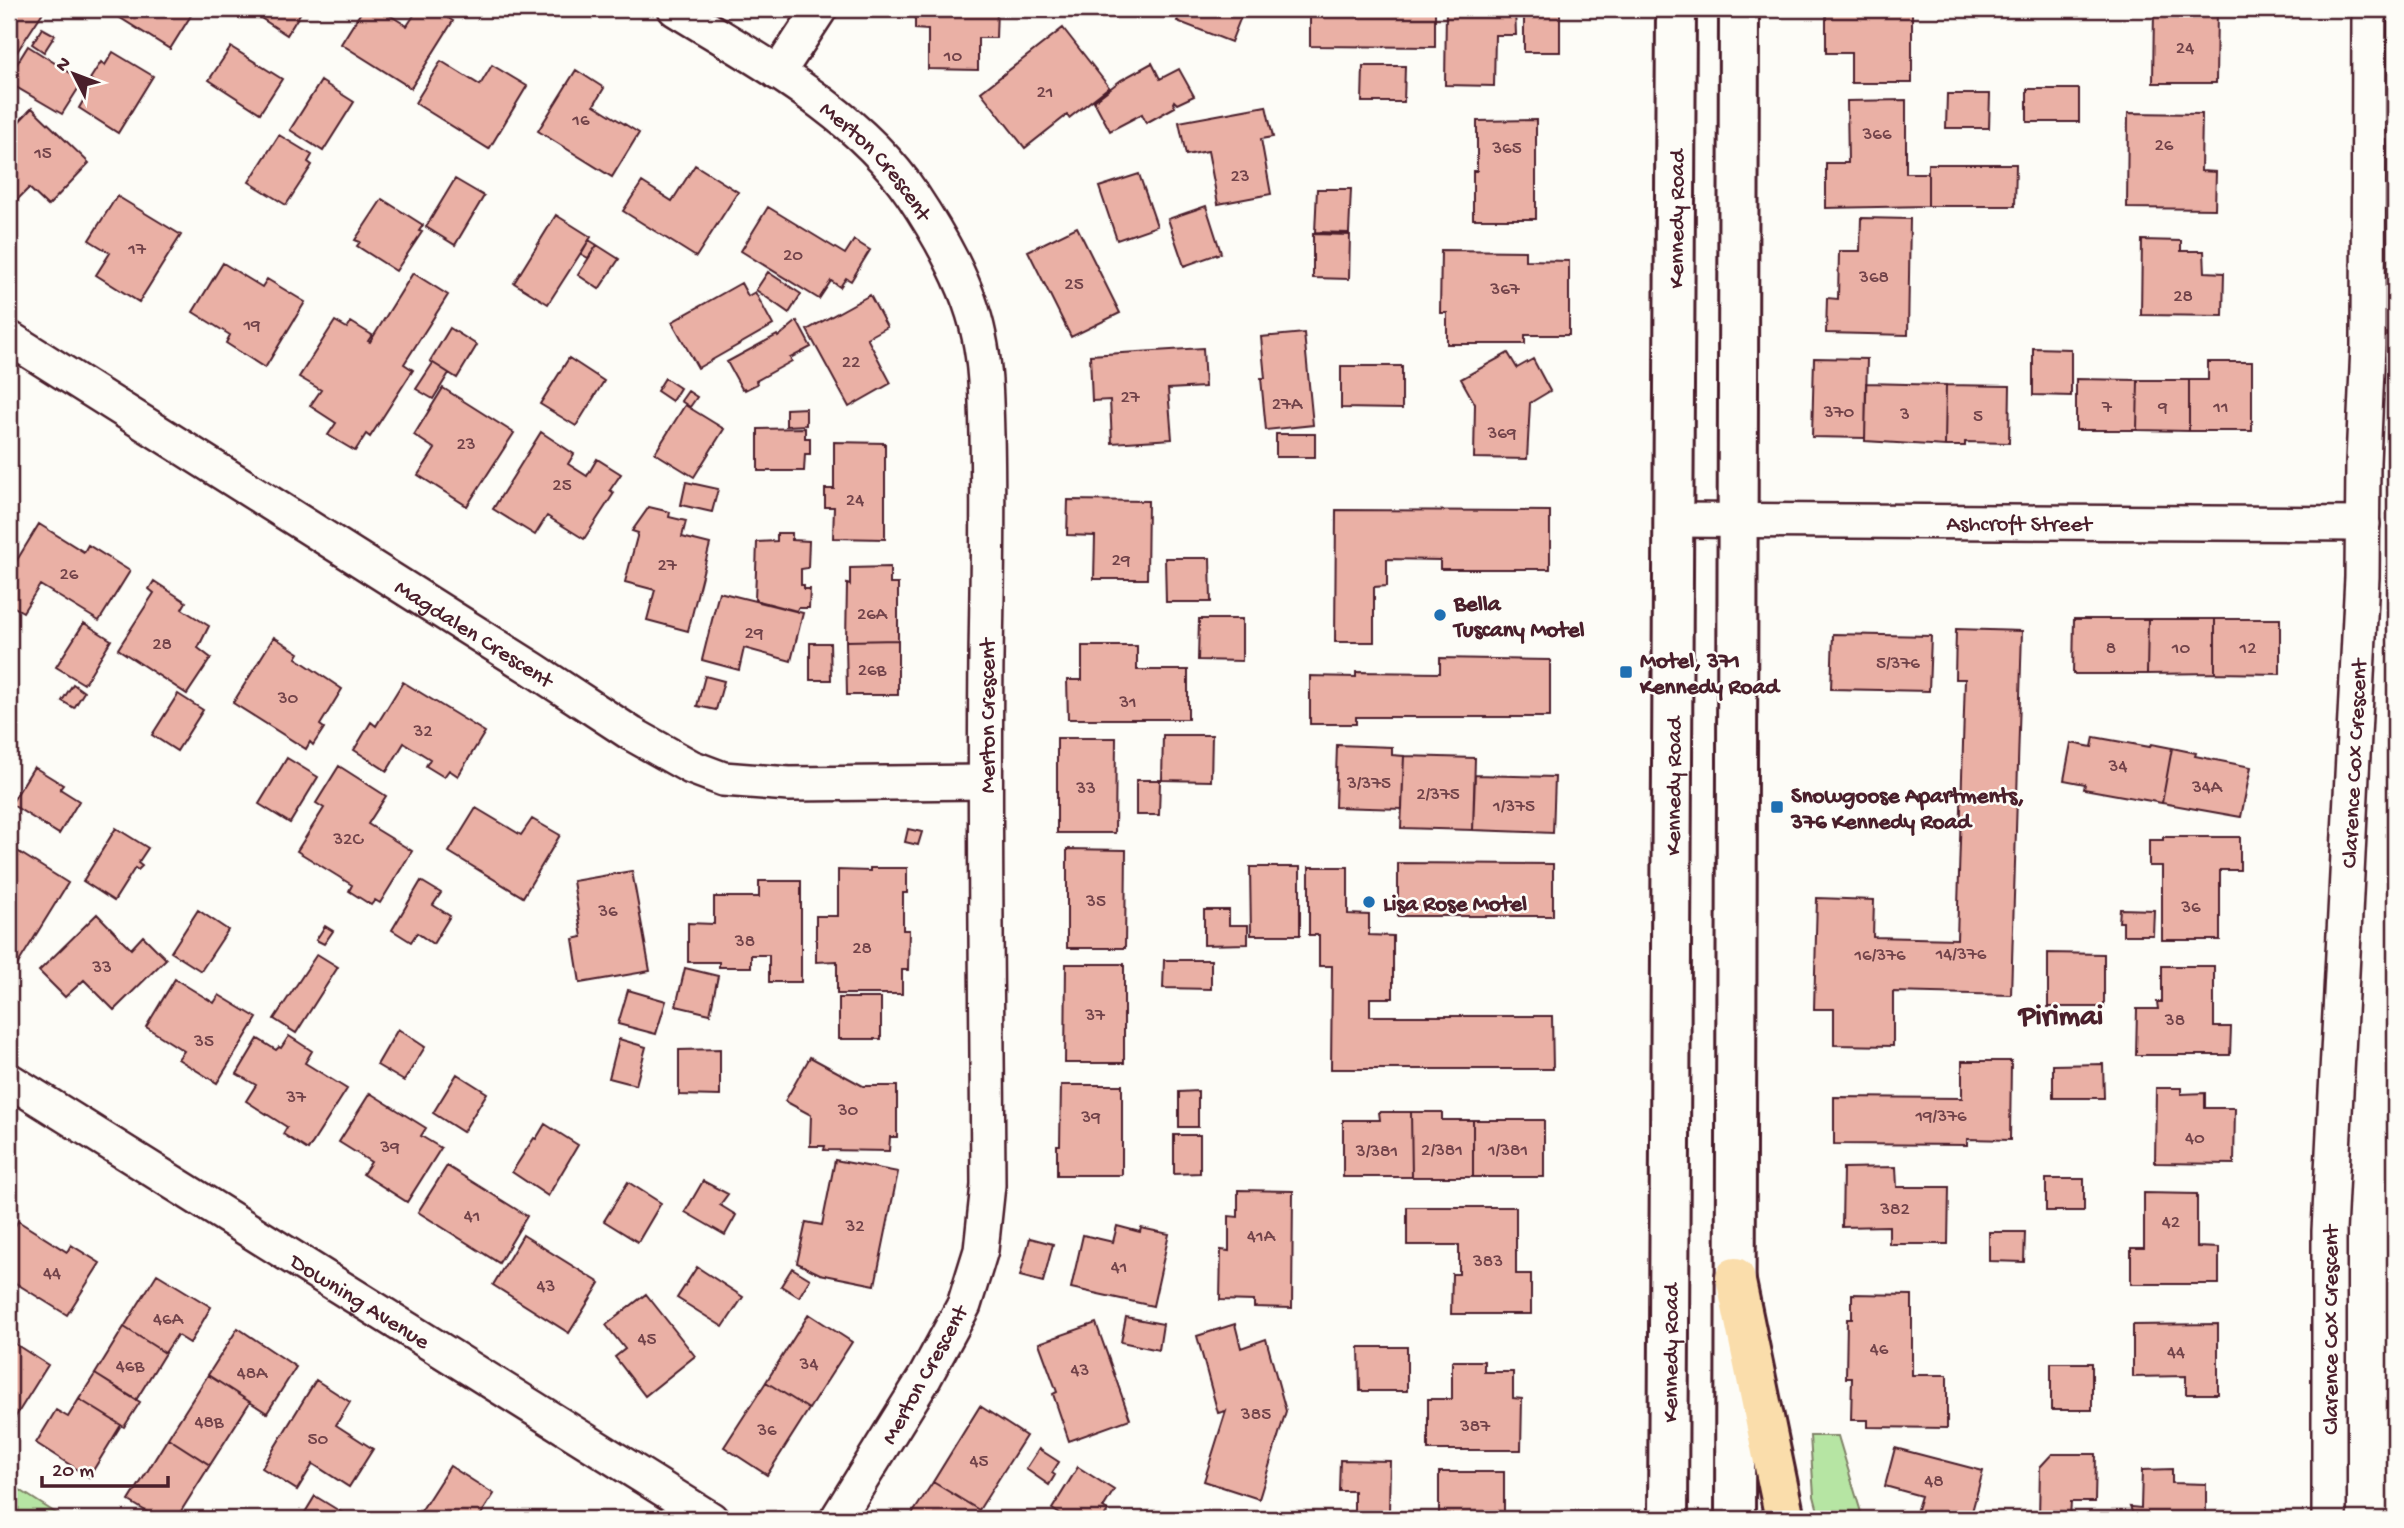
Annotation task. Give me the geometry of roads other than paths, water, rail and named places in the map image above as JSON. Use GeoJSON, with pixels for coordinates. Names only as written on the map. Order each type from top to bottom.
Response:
{"type":"FeatureCollection","features":[{"type":"Feature","properties":{"kind":"highway"},"geometry":{"type":"LineString","coordinates":[[1735,1277],[1785,1519]]}},
{"type":"Feature","properties":{"kind":"main road","name":"Kennedy Road"},"geometry":{"type":"LineString","coordinates":[[1668,1519],[1676,9]]}},
{"type":"Feature","properties":{"kind":"main road"},"geometry":{"type":"LineString","coordinates":[[1735,1519],[1739,9]]}},
{"type":"Feature","properties":{"kind":"street","name":"Merton Crescent"},"geometry":{"type":"LineString","coordinates":[[675,9],[815,98],[866,139],[891,166],[912,195],[960,278],[979,336],[986,397],[988,1185],[981,1250],[964,1305],[925,1377],[837,1519]]}},
{"type":"Feature","properties":{"kind":"street"},"geometry":{"type":"LineString","coordinates":[[778,73],[820,9]]}},
{"type":"Feature","properties":{"kind":"street","name":"Clarence Cox Crescent"},"geometry":{"type":"LineString","coordinates":[[2329,1519],[2329,1231],[2363,524],[2368,345],[2369,9]]}},
{"type":"Feature","properties":{"kind":"street","name":"Magdalen Crescent"},"geometry":{"type":"LineString","coordinates":[[9,338],[632,734],[691,767],[723,779],[789,784],[985,782]]}},
{"type":"Feature","properties":{"kind":"street","name":"Ashcroft Street"},"geometry":{"type":"LineString","coordinates":[[1674,520],[2363,524]]}},
{"type":"Feature","properties":{"kind":"street","name":"Downing Avenue"},"geometry":{"type":"LineString","coordinates":[[9,1080],[711,1519]]}},
{"type":"Feature","properties":{"kind":"place","name":"Bella Tuscany Motel"},"geometry":{"type":"Point","coordinates":[1440,615]}},
{"type":"Feature","properties":{"kind":"place","name":"Motel, 371 Kennedy Road"},"geometry":{"type":"Point","coordinates":[1626,672]}},
{"type":"Feature","properties":{"kind":"place","name":"Snowgoose Apartments, 376 Kennedy Road"},"geometry":{"type":"Point","coordinates":[1777,807]}},
{"type":"Feature","properties":{"kind":"place","name":"Lisa Rose Motel"},"geometry":{"type":"Point","coordinates":[1369,902]}},
{"type":"Feature","properties":{"kind":"district","name":"Pirimai"},"geometry":{"type":"Point","coordinates":[2061,1014]}}]}
